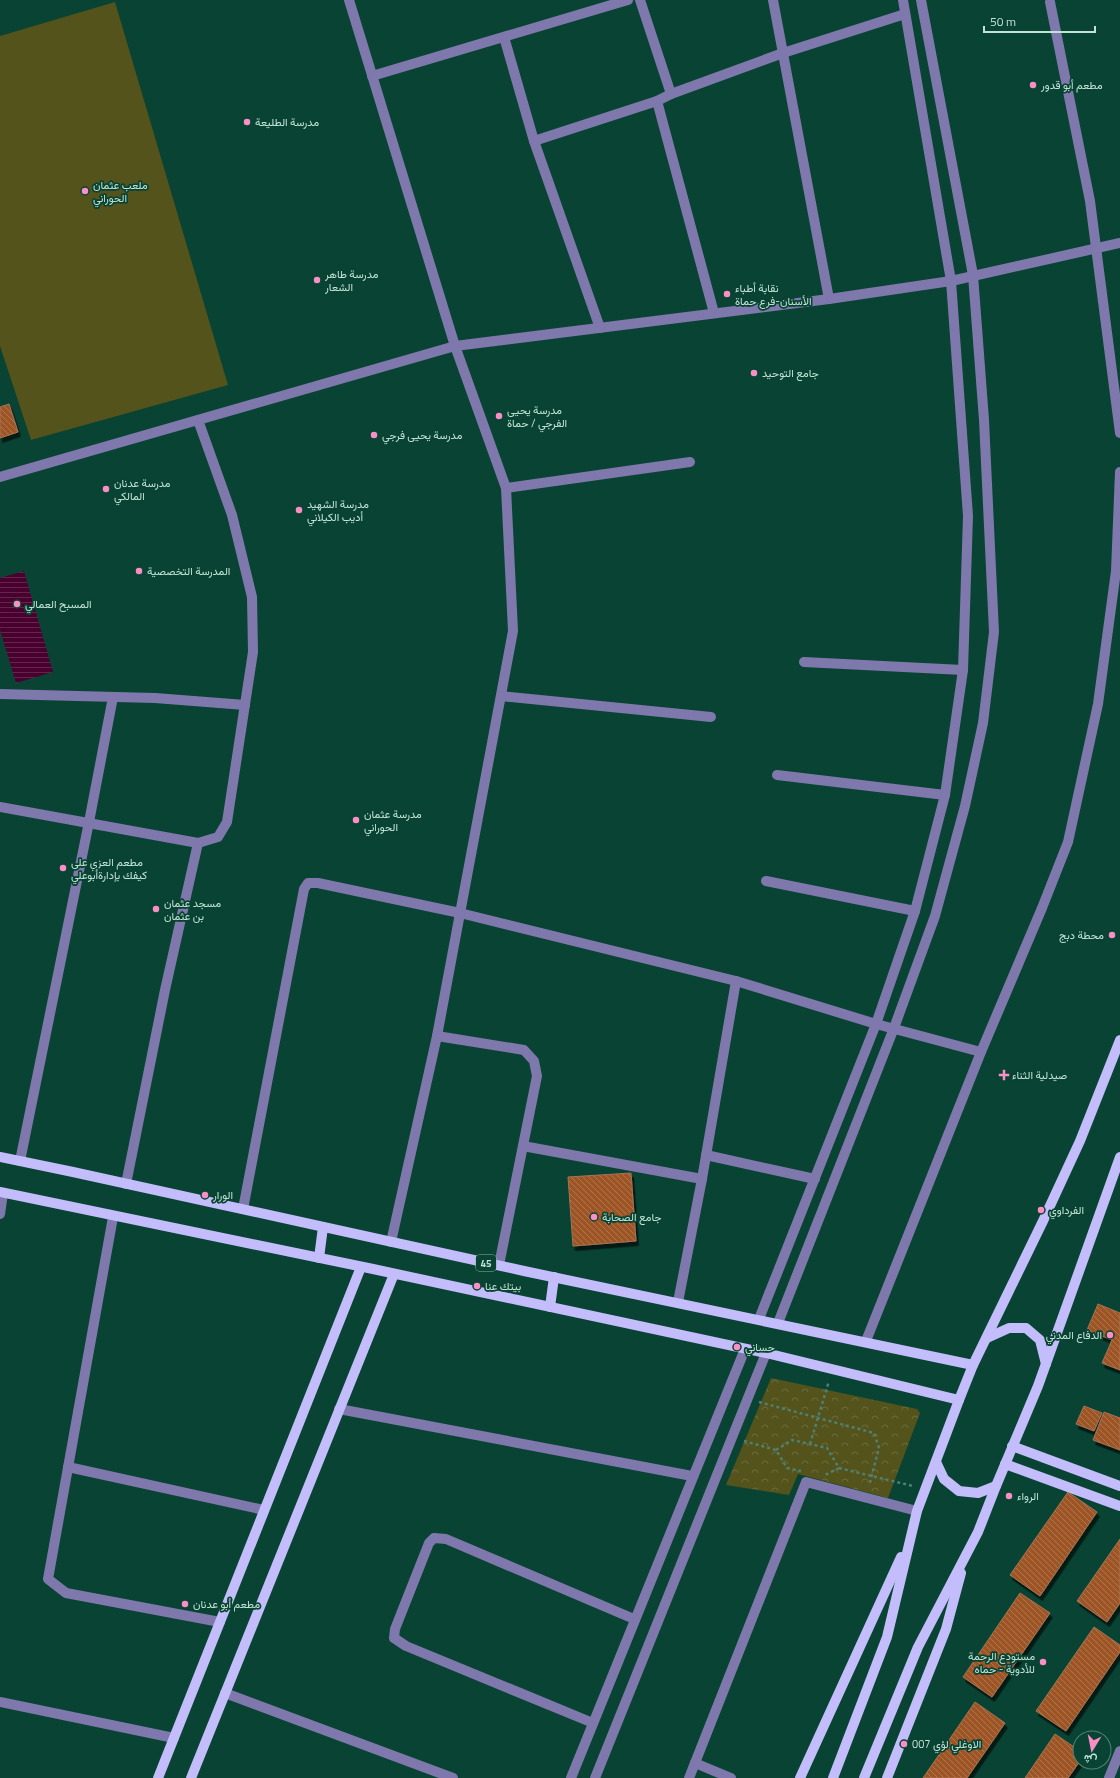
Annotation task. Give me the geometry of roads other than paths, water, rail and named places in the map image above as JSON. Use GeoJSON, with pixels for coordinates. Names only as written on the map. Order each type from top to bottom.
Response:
{"type":"FeatureCollection","features":[{"type":"Feature","properties":{"kind":"main road"},"geometry":{"type":"LineString","coordinates":[[833,1778],[887,1637],[917,1511],[959,1400],[973,1365],[1044,1221],[1080,1141],[1120,1040]]}},
{"type":"Feature","properties":{"kind":"main road"},"geometry":{"type":"LineString","coordinates":[[864,1778],[918,1646],[978,1532],[1046,1364],[1120,1157]]}},
{"type":"Feature","properties":{"kind":"main road","name":"45"},"geometry":{"type":"LineString","coordinates":[[0,1158],[554,1277],[866,1341],[973,1365]]}},
{"type":"Feature","properties":{"kind":"main road"},"geometry":{"type":"LineString","coordinates":[[2,1193],[113,1217],[319,1258],[766,1353],[959,1400]]}},
{"type":"Feature","properties":{"kind":"main road"},"geometry":{"type":"LineString","coordinates":[[319,1258],[323,1227]]}},
{"type":"Feature","properties":{"kind":"main road"},"geometry":{"type":"LineString","coordinates":[[158,1778],[361,1267]]}},
{"type":"Feature","properties":{"kind":"main road"},"geometry":{"type":"LineString","coordinates":[[191,1778],[394,1274]]}},
{"type":"Feature","properties":{"kind":"main road"},"geometry":{"type":"LineString","coordinates":[[550,1307],[554,1277]]}},
{"type":"Feature","properties":{"kind":"main road"},"geometry":{"type":"LineString","coordinates":[[987,1338],[1009,1328],[1026,1328],[1040,1340],[1046,1364]]}},
{"type":"Feature","properties":{"kind":"main road"},"geometry":{"type":"LineString","coordinates":[[1012,1446],[1120,1486]]}},
{"type":"Feature","properties":{"kind":"main road"},"geometry":{"type":"LineString","coordinates":[[936,1462],[944,1479],[959,1491],[978,1493],[996,1486]]}},
{"type":"Feature","properties":{"kind":"main road"},"geometry":{"type":"LineString","coordinates":[[1005,1464],[1120,1506]]}},
{"type":"Feature","properties":{"kind":"main road"},"geometry":{"type":"LineString","coordinates":[[800,1778],[911,1535]]}},
{"type":"Feature","properties":{"kind":"main road"},"geometry":{"type":"LineString","coordinates":[[888,1778],[946,1629],[965,1556]]}},
{"type":"Feature","properties":{"kind":"street"},"geometry":{"type":"LineString","coordinates":[[349,0],[455,346],[506,488],[513,631],[437,1036],[391,1242]]}},
{"type":"Feature","properties":{"kind":"street"},"geometry":{"type":"LineString","coordinates":[[372,76],[628,0]]}},
{"type":"Feature","properties":{"kind":"street"},"geometry":{"type":"LineString","coordinates":[[640,0],[671,94]]}},
{"type":"Feature","properties":{"kind":"street"},"geometry":{"type":"LineString","coordinates":[[773,0],[829,299]]}},
{"type":"Feature","properties":{"kind":"street"},"geometry":{"type":"LineString","coordinates":[[760,1319],[876,1024],[915,911],[945,795],[963,670],[968,516],[951,281],[902,0]]}},
{"type":"Feature","properties":{"kind":"street"},"geometry":{"type":"LineString","coordinates":[[778,1323],[894,1028],[935,916],[965,806],[983,723],[994,632],[984,420],[973,275],[921,0]]}},
{"type":"Feature","properties":{"kind":"street"},"geometry":{"type":"LineString","coordinates":[[1050,2],[1090,201],[1120,433]]}},
{"type":"Feature","properties":{"kind":"street"},"geometry":{"type":"LineString","coordinates":[[534,141],[657,101],[671,94],[783,54],[905,14]]}},
{"type":"Feature","properties":{"kind":"street"},"geometry":{"type":"LineString","coordinates":[[504,37],[534,141],[600,328]]}},
{"type":"Feature","properties":{"kind":"street"},"geometry":{"type":"LineString","coordinates":[[657,101],[714,313]]}},
{"type":"Feature","properties":{"kind":"street"},"geometry":{"type":"LineString","coordinates":[[0,477],[455,346],[829,299],[951,281],[1120,243]]}},
{"type":"Feature","properties":{"kind":"street"},"geometry":{"type":"LineString","coordinates":[[0,807],[198,843],[218,837],[227,822],[253,652],[252,597],[232,515],[198,420]]}},
{"type":"Feature","properties":{"kind":"street"},"geometry":{"type":"LineString","coordinates":[[506,488],[690,462]]}},
{"type":"Feature","properties":{"kind":"street"},"geometry":{"type":"LineString","coordinates":[[866,1341],[981,1052],[1042,908],[1068,842],[1098,704],[1116,571],[1120,472]]}},
{"type":"Feature","properties":{"kind":"street"},"geometry":{"type":"LineString","coordinates":[[804,662],[963,670]]}},
{"type":"Feature","properties":{"kind":"street"},"geometry":{"type":"LineString","coordinates":[[0,694],[155,698],[245,705]]}},
{"type":"Feature","properties":{"kind":"street"},"geometry":{"type":"LineString","coordinates":[[501,696],[711,717]]}},
{"type":"Feature","properties":{"kind":"street"},"geometry":{"type":"LineString","coordinates":[[20,1162],[113,697]]}},
{"type":"Feature","properties":{"kind":"street"},"geometry":{"type":"LineString","coordinates":[[777,775],[945,795]]}},
{"type":"Feature","properties":{"kind":"street"},"geometry":{"type":"LineString","coordinates":[[126,1184],[165,990],[198,843]]}},
{"type":"Feature","properties":{"kind":"street"},"geometry":{"type":"LineString","coordinates":[[766,881],[915,911]]}},
{"type":"Feature","properties":{"kind":"street"},"geometry":{"type":"LineString","coordinates":[[243,1209],[304,889],[308,883],[318,883],[460,913],[736,982],[876,1024],[981,1052]]}},
{"type":"Feature","properties":{"kind":"street"},"geometry":{"type":"LineString","coordinates":[[678,1302],[702,1179],[736,982]]}},
{"type":"Feature","properties":{"kind":"street"},"geometry":{"type":"LineString","coordinates":[[437,1036],[524,1050],[534,1061],[537,1076],[499,1265]]}},
{"type":"Feature","properties":{"kind":"street"},"geometry":{"type":"LineString","coordinates":[[523,1146],[702,1179]]}},
{"type":"Feature","properties":{"kind":"street"},"geometry":{"type":"LineString","coordinates":[[706,1155],[815,1179]]}},
{"type":"Feature","properties":{"kind":"street"},"geometry":{"type":"LineString","coordinates":[[0,1214],[2,1193]]}},
{"type":"Feature","properties":{"kind":"street"},"geometry":{"type":"LineString","coordinates":[[113,1217],[48,1579],[66,1593],[220,1622]]}},
{"type":"Feature","properties":{"kind":"street"},"geometry":{"type":"LineString","coordinates":[[571,1778],[692,1476],[745,1349]]}},
{"type":"Feature","properties":{"kind":"street"},"geometry":{"type":"LineString","coordinates":[[595,1778],[766,1353]]}},
{"type":"Feature","properties":{"kind":"street"},"geometry":{"type":"LineString","coordinates":[[339,1409],[692,1476]]}},
{"type":"Feature","properties":{"kind":"street"},"geometry":{"type":"LineString","coordinates":[[68,1467],[264,1510]]}},
{"type":"Feature","properties":{"kind":"street"},"geometry":{"type":"LineString","coordinates":[[689,1778],[806,1482],[917,1511]]}},
{"type":"Feature","properties":{"kind":"street"},"geometry":{"type":"LineString","coordinates":[[593,1723],[406,1646],[394,1638],[395,1629],[429,1543],[434,1538],[446,1539],[634,1619]]}},
{"type":"Feature","properties":{"kind":"street"},"geometry":{"type":"LineString","coordinates":[[225,1692],[433,1774],[453,1778]]}},
{"type":"Feature","properties":{"kind":"street"},"geometry":{"type":"LineString","coordinates":[[0,1702],[174,1738]]}},
{"type":"Feature","properties":{"kind":"street"},"geometry":{"type":"LineString","coordinates":[[1109,1778],[1120,1751]]}},
{"type":"Feature","properties":{"kind":"street"},"geometry":{"type":"LineString","coordinates":[[695,1763],[731,1778]]}},
{"type":"Feature","properties":{"kind":"place","name":"مطعم أبو قدور"},"geometry":{"type":"Point","coordinates":[1033,85]}},
{"type":"Feature","properties":{"kind":"place","name":"مدرسة الطليعة"},"geometry":{"type":"Point","coordinates":[247,122]}},
{"type":"Feature","properties":{"kind":"place","name":"ملعب عثمان الحوراني"},"geometry":{"type":"Point","coordinates":[85,191]}},
{"type":"Feature","properties":{"kind":"place","name":"مدرسة طاهر الشعار"},"geometry":{"type":"Point","coordinates":[317,280]}},
{"type":"Feature","properties":{"kind":"place","name":"نقابة أطباء الأسنان-فرع حماة"},"geometry":{"type":"Point","coordinates":[727,294]}},
{"type":"Feature","properties":{"kind":"place","name":"جامع التوحيد"},"geometry":{"type":"Point","coordinates":[754,373]}},
{"type":"Feature","properties":{"kind":"place","name":"مدرسة يحيى الفرجي / حماة"},"geometry":{"type":"Point","coordinates":[499,416]}},
{"type":"Feature","properties":{"kind":"place","name":"مدرسة يحيى فرجي"},"geometry":{"type":"Point","coordinates":[374,435]}},
{"type":"Feature","properties":{"kind":"place","name":"مدرسة عدنان المالكي"},"geometry":{"type":"Point","coordinates":[106,489]}},
{"type":"Feature","properties":{"kind":"place","name":"مدرسة الشهيد أديب الكيلاني"},"geometry":{"type":"Point","coordinates":[299,510]}},
{"type":"Feature","properties":{"kind":"place","name":"المدرسة التخصصية"},"geometry":{"type":"Point","coordinates":[139,571]}},
{"type":"Feature","properties":{"kind":"place","name":"المسبح العمالي"},"geometry":{"type":"Point","coordinates":[17,604]}},
{"type":"Feature","properties":{"kind":"place","name":"مدرسة عثمان الحوراني"},"geometry":{"type":"Point","coordinates":[356,820]}},
{"type":"Feature","properties":{"kind":"place","name":"مطعم العزي على كيفك بإدارةأبوعلي"},"geometry":{"type":"Point","coordinates":[63,868]}},
{"type":"Feature","properties":{"kind":"place","name":"مسجد عثمان بن عثمان"},"geometry":{"type":"Point","coordinates":[156,909]}},
{"type":"Feature","properties":{"kind":"place","name":"محطة دبج"},"geometry":{"type":"Point","coordinates":[1112,935]}},
{"type":"Feature","properties":{"kind":"place","name":"صيدلية الثناء"},"geometry":{"type":"Point","coordinates":[1004,1075]}},
{"type":"Feature","properties":{"kind":"place","name":"الورار"},"geometry":{"type":"Point","coordinates":[205,1195]}},
{"type":"Feature","properties":{"kind":"place","name":"الفرداوي"},"geometry":{"type":"Point","coordinates":[1041,1210]}},
{"type":"Feature","properties":{"kind":"place","name":"جامع الصحابة"},"geometry":{"type":"Point","coordinates":[594,1217]}},
{"type":"Feature","properties":{"kind":"place","name":"بيتك عنا"},"geometry":{"type":"Point","coordinates":[477,1286]}},
{"type":"Feature","properties":{"kind":"place","name":"الدفاع المدني"},"geometry":{"type":"Point","coordinates":[1110,1335]}},
{"type":"Feature","properties":{"kind":"place","name":"حساني"},"geometry":{"type":"Point","coordinates":[737,1347]}},
{"type":"Feature","properties":{"kind":"place","name":"الرواء"},"geometry":{"type":"Point","coordinates":[1009,1496]}},
{"type":"Feature","properties":{"kind":"place","name":"مطعم أبو عدنان"},"geometry":{"type":"Point","coordinates":[185,1604]}},
{"type":"Feature","properties":{"kind":"place","name":"مستودع الرحمة للأدوية - حماه"},"geometry":{"type":"Point","coordinates":[1043,1662]}},
{"type":"Feature","properties":{"kind":"place","name":"الاوغلي لؤي 007"},"geometry":{"type":"Point","coordinates":[904,1744]}}]}
